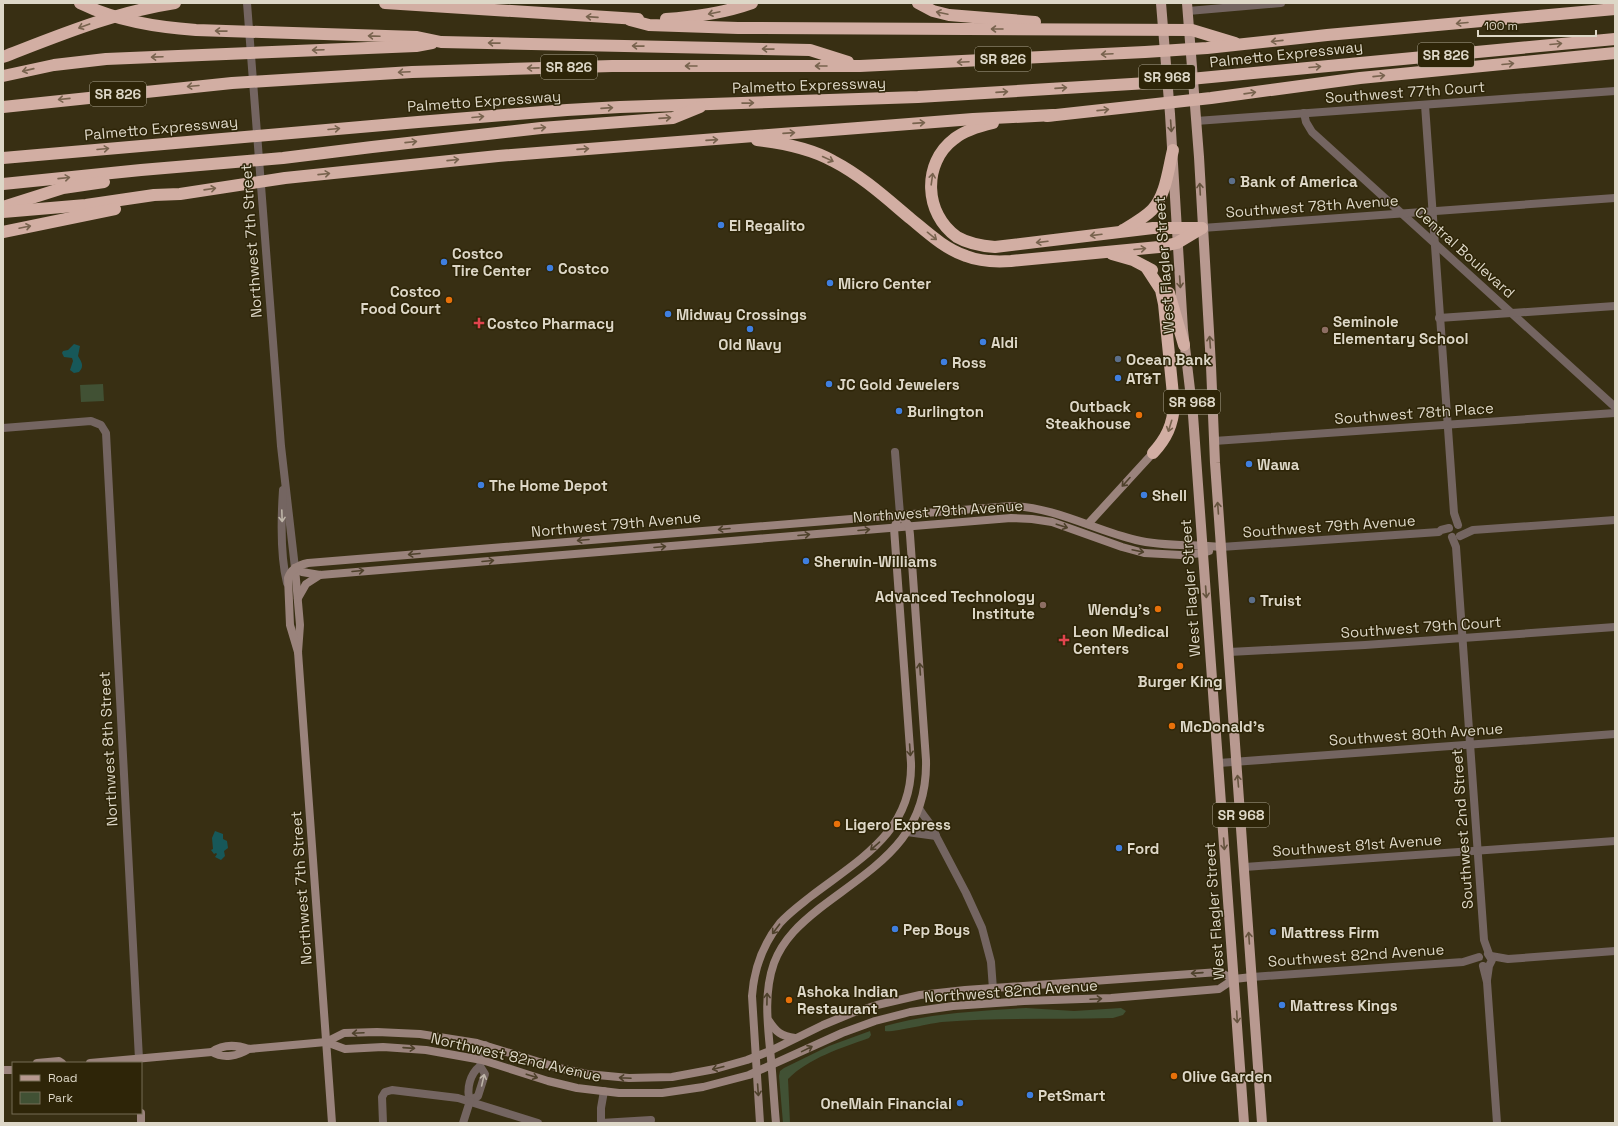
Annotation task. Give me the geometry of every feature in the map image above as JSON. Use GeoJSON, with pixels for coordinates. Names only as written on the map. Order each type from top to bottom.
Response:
{"type":"FeatureCollection","features":[{"type":"Feature","properties":{"kind":"highway"},"geometry":{"type":"LineString","coordinates":[[80,3],[113,16],[161,27],[196,30],[417,38],[441,42],[810,50],[860,66]]}},
{"type":"Feature","properties":{"kind":"highway"},"geometry":{"type":"LineString","coordinates":[[3,57],[103,20],[148,8],[176,3]]}},
{"type":"Feature","properties":{"kind":"highway"},"geometry":{"type":"LineString","coordinates":[[385,3],[630,20],[705,15],[727,11],[752,3]]}},
{"type":"Feature","properties":{"kind":"highway"},"geometry":{"type":"LineString","coordinates":[[918,3],[933,11],[950,15],[1051,23],[1078,29]]}},
{"type":"Feature","properties":{"kind":"highway","name":"Palmetto Expressway"},"geometry":{"type":"LineString","coordinates":[[3,106],[277,79],[412,72],[511,68],[860,66],[1146,52],[1240,45],[1327,35],[1615,9]]}},
{"type":"Feature","properties":{"kind":"highway"},"geometry":{"type":"LineString","coordinates":[[630,20],[649,25],[738,28],[1192,30],[1240,45]]}},
{"type":"Feature","properties":{"kind":"highway","name":"Palmetto Expressway"},"geometry":{"type":"LineString","coordinates":[[3,158],[567,110],[902,98],[1148,83],[1615,39]]}},
{"type":"Feature","properties":{"kind":"highway"},"geometry":{"type":"LineString","coordinates":[[3,76],[54,65],[106,59],[416,46],[441,42]]}},
{"type":"Feature","properties":{"kind":"highway"},"geometry":{"type":"LineString","coordinates":[[1202,228],[1176,228],[1119,232],[1011,245],[981,246],[969,243],[957,236],[942,221],[935,209],[931,194],[931,180],[934,167],[939,157],[954,139],[971,129],[982,125],[1054,115],[1149,106],[1360,78],[1615,53]]}},
{"type":"Feature","properties":{"kind":"highway"},"geometry":{"type":"LineString","coordinates":[[1579,57],[1615,56]]}},
{"type":"Feature","properties":{"kind":"highway"},"geometry":{"type":"LineString","coordinates":[[3,184],[283,158],[533,129],[673,118],[709,104]]}},
{"type":"Feature","properties":{"kind":"highway"},"geometry":{"type":"LineString","coordinates":[[3,212],[79,206],[154,195],[180,194],[285,178],[498,156],[973,119],[1054,115]]}},
{"type":"Feature","properties":{"kind":"highway"},"geometry":{"type":"LineString","coordinates":[[736,138],[794,147],[833,161],[865,181],[949,249],[967,257],[990,262],[1011,262],[1159,247],[1177,243],[1202,228]]}},
{"type":"Feature","properties":{"kind":"highway"},"geometry":{"type":"LineString","coordinates":[[1119,232],[1140,219],[1156,204],[1163,188],[1172,150]]}},
{"type":"Feature","properties":{"kind":"highway"},"geometry":{"type":"LineString","coordinates":[[3,154],[36,155]]}},
{"type":"Feature","properties":{"kind":"highway"},"geometry":{"type":"LineString","coordinates":[[3,207],[78,185],[157,176],[238,162]]}},
{"type":"Feature","properties":{"kind":"highway"},"geometry":{"type":"LineString","coordinates":[[3,232],[155,201],[180,194]]}},
{"type":"Feature","properties":{"kind":"highway"},"geometry":{"type":"LineString","coordinates":[[1103,252],[1133,260],[1156,273],[1165,285],[1170,296],[1184,345]]}},
{"type":"Feature","properties":{"kind":"highway"},"geometry":{"type":"LineString","coordinates":[[1146,266],[1161,290],[1164,304],[1174,405],[1173,417],[1169,431],[1153,453]]}},
{"type":"Feature","properties":{"kind":"main road","name":"West Flagler Street"},"geometry":{"type":"LineString","coordinates":[[1162,3],[1184,345],[1193,415],[1244,1123]]}},
{"type":"Feature","properties":{"kind":"main road","name":"SR 968"},"geometry":{"type":"LineString","coordinates":[[1187,7],[1196,121],[1221,547],[1262,1123]]}},
{"type":"Feature","properties":{"kind":"street","name":"Northwest 7th Street"},"geometry":{"type":"LineString","coordinates":[[247,3],[283,477],[282,513],[284,571],[288,583],[290,625],[298,652]]}},
{"type":"Feature","properties":{"kind":"street"},"geometry":{"type":"LineString","coordinates":[[1187,7],[1281,3]]}},
{"type":"Feature","properties":{"kind":"street","name":"Southwest 77th Court"},"geometry":{"type":"LineString","coordinates":[[1196,121],[1615,91]]}},
{"type":"Feature","properties":{"kind":"street","name":"Southwest 2nd Street"},"geometry":{"type":"LineString","coordinates":[[1425,105],[1455,532],[1459,541],[1456,547],[1497,1123]]}},
{"type":"Feature","properties":{"kind":"street","name":"Central Boulevard"},"geometry":{"type":"LineString","coordinates":[[1304,113],[1306,122],[1312,132],[1615,407]]}},
{"type":"Feature","properties":{"kind":"street","name":"Southwest 78th Avenue"},"geometry":{"type":"LineString","coordinates":[[1202,228],[1615,198]]}},
{"type":"Feature","properties":{"kind":"street"},"geometry":{"type":"LineString","coordinates":[[1439,318],[1615,306]]}},
{"type":"Feature","properties":{"kind":"street","name":"Southwest 78th Place"},"geometry":{"type":"LineString","coordinates":[[1214,441],[1615,413]]}},
{"type":"Feature","properties":{"kind":"street","name":"Northwest 8th Street"},"geometry":{"type":"LineString","coordinates":[[3,428],[91,421],[101,425],[106,433],[139,1061]]}},
{"type":"Feature","properties":{"kind":"street"},"geometry":{"type":"LineString","coordinates":[[760,1123],[752,989],[759,960],[768,940],[790,913],[884,838],[896,823],[905,803],[910,783],[911,763],[894,528],[900,514],[895,452]]}},
{"type":"Feature","properties":{"kind":"street"},"geometry":{"type":"LineString","coordinates":[[1088,524],[1153,453]]}},
{"type":"Feature","properties":{"kind":"street","name":"Northwest 7th Street"},"geometry":{"type":"LineString","coordinates":[[283,477],[289,504],[298,598],[298,652],[332,1123]]}},
{"type":"Feature","properties":{"kind":"street","name":"Northwest 79th Avenue"},"geometry":{"type":"LineString","coordinates":[[295,568],[314,563],[900,514],[1015,506],[1053,513],[1144,542],[1203,549]]}},
{"type":"Feature","properties":{"kind":"street"},"geometry":{"type":"LineString","coordinates":[[776,1123],[767,995],[775,960],[788,938],[809,917],[890,854],[908,832],[919,808],[926,782],[926,760],[909,526],[900,514]]}},
{"type":"Feature","properties":{"kind":"street","name":"Northwest 79th Avenue"},"geometry":{"type":"LineString","coordinates":[[295,568],[302,572],[320,575],[1003,519],[1032,519],[1052,522],[1128,549],[1150,554],[1177,555],[1203,549],[1221,547]]}},
{"type":"Feature","properties":{"kind":"street","name":"Southwest 79th Avenue"},"geometry":{"type":"LineString","coordinates":[[1221,547],[1615,520]]}},
{"type":"Feature","properties":{"kind":"street"},"geometry":{"type":"LineString","coordinates":[[1101,540],[1102,529]]}},
{"type":"Feature","properties":{"kind":"street"},"geometry":{"type":"LineString","coordinates":[[621,550],[622,537]]}},
{"type":"Feature","properties":{"kind":"street"},"geometry":{"type":"LineString","coordinates":[[288,583],[289,574],[295,568]]}},
{"type":"Feature","properties":{"kind":"street"},"geometry":{"type":"LineString","coordinates":[[298,598],[306,584],[320,575]]}},
{"type":"Feature","properties":{"kind":"street"},"geometry":{"type":"LineString","coordinates":[[289,599],[292,601],[299,614]]}},
{"type":"Feature","properties":{"kind":"street","name":"Southwest 79th Court"},"geometry":{"type":"LineString","coordinates":[[1229,652],[1615,627]]}},
{"type":"Feature","properties":{"kind":"street","name":"Southwest 80th Avenue"},"geometry":{"type":"LineString","coordinates":[[1219,763],[1615,734]]}},
{"type":"Feature","properties":{"kind":"street"},"geometry":{"type":"LineString","coordinates":[[919,808],[925,818],[935,829],[936,836],[982,928],[991,962],[994,1003]]}},
{"type":"Feature","properties":{"kind":"street"},"geometry":{"type":"LineString","coordinates":[[908,832],[936,836]]}},
{"type":"Feature","properties":{"kind":"street","name":"Southwest 81st Avenue"},"geometry":{"type":"LineString","coordinates":[[1244,868],[1615,841]]}},
{"type":"Feature","properties":{"kind":"street","name":"Southwest 82nd Avenue"},"geometry":{"type":"LineString","coordinates":[[1252,977],[1615,951]]}},
{"type":"Feature","properties":{"kind":"street","name":"Northwest 82nd Avenue"},"geometry":{"type":"LineString","coordinates":[[114,1062],[139,1061],[212,1052],[218,1048],[239,1046],[249,1049],[326,1042],[344,1033],[393,1032],[434,1036],[485,1045],[572,1071],[606,1077],[658,1078],[694,1074],[756,1057],[837,1019],[886,1003],[936,993],[1219,972],[1234,978],[1252,977]]}},
{"type":"Feature","properties":{"kind":"street","name":"Northwest 82nd Avenue"},"geometry":{"type":"LineString","coordinates":[[326,1042],[345,1049],[383,1047],[411,1048],[439,1052],[561,1084],[604,1092],[648,1094],[692,1090],[728,1082],[772,1066],[842,1033],[875,1021],[907,1013],[938,1008],[994,1003],[1111,998],[1219,989],[1234,978]]}},
{"type":"Feature","properties":{"kind":"street"},"geometry":{"type":"LineString","coordinates":[[768,1019],[776,1032],[786,1037],[794,1038]]}},
{"type":"Feature","properties":{"kind":"street"},"geometry":{"type":"LineString","coordinates":[[463,1123],[470,1101],[467,1093],[474,1071],[481,1063],[485,1045]]}},
{"type":"Feature","properties":{"kind":"street"},"geometry":{"type":"LineString","coordinates":[[48,1062],[60,1062]]}},
{"type":"Feature","properties":{"kind":"street"},"geometry":{"type":"LineString","coordinates":[[470,1101],[478,1096],[485,1074],[481,1063]]}},
{"type":"Feature","properties":{"kind":"street"},"geometry":{"type":"LineString","coordinates":[[383,1123],[383,1093],[392,1090],[458,1098],[538,1123]]}},
{"type":"Feature","properties":{"kind":"street"},"geometry":{"type":"LineString","coordinates":[[604,1092],[601,1108],[601,1123],[651,1120]]}},
{"type":"Feature","properties":{"kind":"green space"},"geometry":{"type":"Polygon","coordinates":[[[103,384],[104,401],[81,402],[80,385],[103,384]]]}},
{"type":"Feature","properties":{"kind":"green space"},"geometry":{"type":"Polygon","coordinates":[[[1026,1008],[1074,1011],[1121,1008],[1126,1011],[1123,1015],[1113,1018],[963,1020],[942,1022],[895,1031],[885,1031],[885,1026],[937,1015],[1026,1008]]]}},
{"type":"Feature","properties":{"kind":"green space"},"geometry":{"type":"Polygon","coordinates":[[[870,1031],[871,1035],[869,1038],[815,1059],[788,1079],[790,1123],[783,1123],[779,1076],[780,1071],[829,1046],[870,1031]]]}},
{"type":"Feature","properties":{"kind":"water"},"geometry":{"type":"Polygon","coordinates":[[[74,344],[80,346],[78,356],[82,368],[79,372],[74,373],[70,370],[73,361],[72,358],[64,357],[62,353],[74,344]]]}},
{"type":"Feature","properties":{"kind":"water"},"geometry":{"type":"Polygon","coordinates":[[[215,831],[223,834],[223,839],[227,841],[228,848],[224,851],[225,856],[221,860],[215,857],[217,854],[214,854],[211,850],[213,849],[212,838],[215,831]]]}},
{"type":"Feature","properties":{"kind":"place","name":"Bank of America"},"geometry":{"type":"Point","coordinates":[1232,181]}},
{"type":"Feature","properties":{"kind":"place","name":"El Regalito"},"geometry":{"type":"Point","coordinates":[721,225]}},
{"type":"Feature","properties":{"kind":"place","name":"Costco Tire Center"},"geometry":{"type":"Point","coordinates":[444,262]}},
{"type":"Feature","properties":{"kind":"place","name":"Costco"},"geometry":{"type":"Point","coordinates":[550,268]}},
{"type":"Feature","properties":{"kind":"place","name":"Micro Center"},"geometry":{"type":"Point","coordinates":[830,283]}},
{"type":"Feature","properties":{"kind":"place","name":"Costco Food Court"},"geometry":{"type":"Point","coordinates":[449,300]}},
{"type":"Feature","properties":{"kind":"place","name":"Midway Crossings"},"geometry":{"type":"Point","coordinates":[668,314]}},
{"type":"Feature","properties":{"kind":"place","name":"Costco Pharmacy"},"geometry":{"type":"Point","coordinates":[479,323]}},
{"type":"Feature","properties":{"kind":"place","name":"Old Navy"},"geometry":{"type":"Point","coordinates":[750,329]}},
{"type":"Feature","properties":{"kind":"place","name":"Seminole Elementary School"},"geometry":{"type":"Point","coordinates":[1325,330]}},
{"type":"Feature","properties":{"kind":"place","name":"Aldi"},"geometry":{"type":"Point","coordinates":[983,342]}},
{"type":"Feature","properties":{"kind":"place","name":"Ocean Bank"},"geometry":{"type":"Point","coordinates":[1118,359]}},
{"type":"Feature","properties":{"kind":"place","name":"Ross"},"geometry":{"type":"Point","coordinates":[944,362]}},
{"type":"Feature","properties":{"kind":"place","name":"AT&T"},"geometry":{"type":"Point","coordinates":[1118,378]}},
{"type":"Feature","properties":{"kind":"place","name":"JC Gold Jewelers"},"geometry":{"type":"Point","coordinates":[829,384]}},
{"type":"Feature","properties":{"kind":"place","name":"Burlington"},"geometry":{"type":"Point","coordinates":[899,411]}},
{"type":"Feature","properties":{"kind":"place","name":"Outback Steakhouse"},"geometry":{"type":"Point","coordinates":[1139,415]}},
{"type":"Feature","properties":{"kind":"place","name":"Wawa"},"geometry":{"type":"Point","coordinates":[1249,464]}},
{"type":"Feature","properties":{"kind":"place","name":"The Home Depot"},"geometry":{"type":"Point","coordinates":[481,485]}},
{"type":"Feature","properties":{"kind":"place","name":"Shell"},"geometry":{"type":"Point","coordinates":[1144,495]}},
{"type":"Feature","properties":{"kind":"place","name":"Sherwin-Williams"},"geometry":{"type":"Point","coordinates":[806,561]}},
{"type":"Feature","properties":{"kind":"place","name":"Truist"},"geometry":{"type":"Point","coordinates":[1252,600]}},
{"type":"Feature","properties":{"kind":"place","name":"Advanced Technology Institute"},"geometry":{"type":"Point","coordinates":[1043,605]}},
{"type":"Feature","properties":{"kind":"place","name":"Wendy's"},"geometry":{"type":"Point","coordinates":[1158,609]}},
{"type":"Feature","properties":{"kind":"place","name":"Leon Medical Centers"},"geometry":{"type":"Point","coordinates":[1064,640]}},
{"type":"Feature","properties":{"kind":"place","name":"Burger King"},"geometry":{"type":"Point","coordinates":[1180,666]}},
{"type":"Feature","properties":{"kind":"place","name":"McDonald's"},"geometry":{"type":"Point","coordinates":[1172,726]}},
{"type":"Feature","properties":{"kind":"place","name":"Ligero Express"},"geometry":{"type":"Point","coordinates":[837,824]}},
{"type":"Feature","properties":{"kind":"place","name":"Ford"},"geometry":{"type":"Point","coordinates":[1119,848]}},
{"type":"Feature","properties":{"kind":"place","name":"Pep Boys"},"geometry":{"type":"Point","coordinates":[895,929]}},
{"type":"Feature","properties":{"kind":"place","name":"Mattress Firm"},"geometry":{"type":"Point","coordinates":[1273,932]}},
{"type":"Feature","properties":{"kind":"place","name":"Ashoka Indian Restaurant"},"geometry":{"type":"Point","coordinates":[789,1000]}},
{"type":"Feature","properties":{"kind":"place","name":"Mattress Kings"},"geometry":{"type":"Point","coordinates":[1282,1005]}},
{"type":"Feature","properties":{"kind":"place","name":"Olive Garden"},"geometry":{"type":"Point","coordinates":[1174,1076]}},
{"type":"Feature","properties":{"kind":"place","name":"PetSmart"},"geometry":{"type":"Point","coordinates":[1030,1095]}},
{"type":"Feature","properties":{"kind":"place","name":"OneMain Financial"},"geometry":{"type":"Point","coordinates":[960,1103]}}]}
